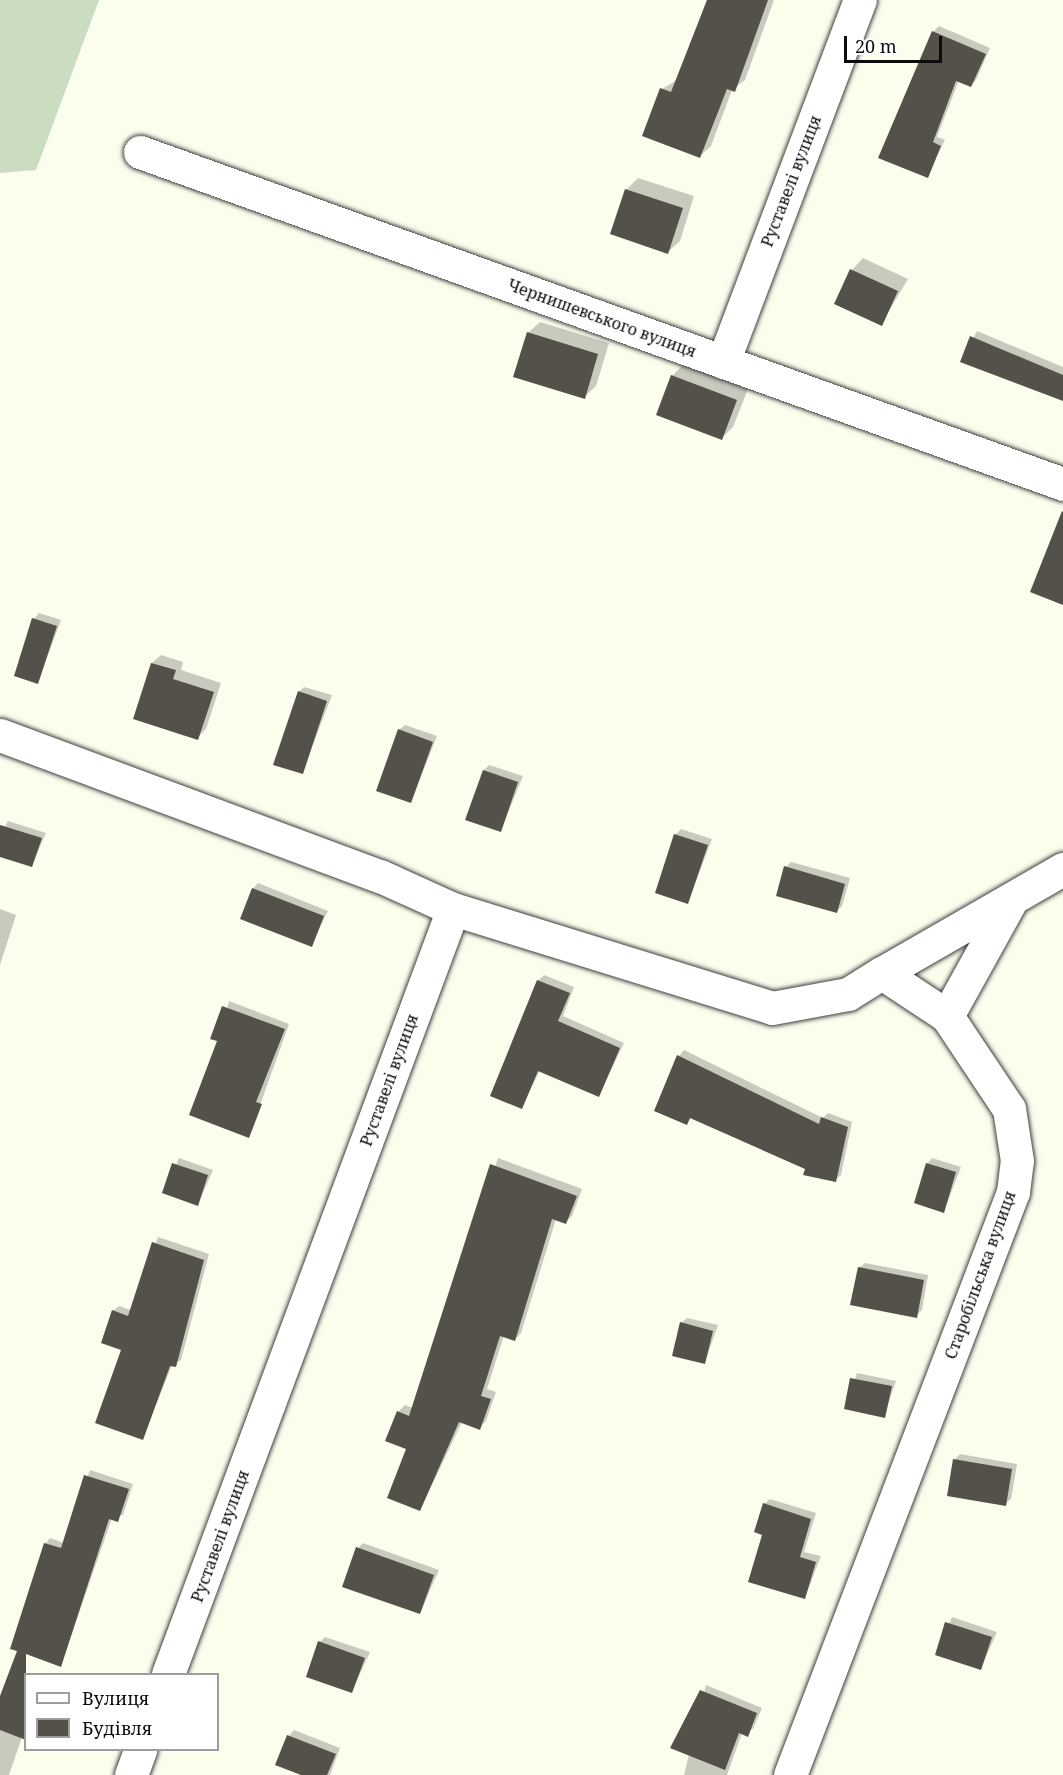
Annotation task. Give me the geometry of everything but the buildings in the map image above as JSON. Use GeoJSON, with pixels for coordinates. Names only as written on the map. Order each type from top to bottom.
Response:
{"type":"FeatureCollection","features":[{"type":"Feature","properties":{"kind":"street","name":"Руставелі вулиця"},"geometry":{"type":"LineString","coordinates":[[723,362],[860,0]]}},
{"type":"Feature","properties":{"kind":"street","name":"Чернишевського вулиця"},"geometry":{"type":"LineString","coordinates":[[140,152],[1063,484]]}},
{"type":"Feature","properties":{"kind":"street"},"geometry":{"type":"LineString","coordinates":[[0,735],[453,909],[772,1008],[848,994],[1009,904],[1063,869]]}},
{"type":"Feature","properties":{"kind":"street"},"geometry":{"type":"LineString","coordinates":[[947,1016],[1009,904]]}},
{"type":"Feature","properties":{"kind":"street","name":"Руставелі вулиця"},"geometry":{"type":"LineString","coordinates":[[168,1673],[453,909]]}},
{"type":"Feature","properties":{"kind":"street","name":"Старобільська вулиця"},"geometry":{"type":"LineString","coordinates":[[790,1775],[1013,1192],[1017,1161],[1008,1109],[947,1016],[882,973]]}},
{"type":"Feature","properties":{"kind":"street"},"geometry":{"type":"LineString","coordinates":[[131,1775],[139,1751]]}},
{"type":"Feature","properties":{"kind":"green space"},"geometry":{"type":"Polygon","coordinates":[[[0,0],[99,0],[36,170],[0,173],[0,0]]]}}]}
